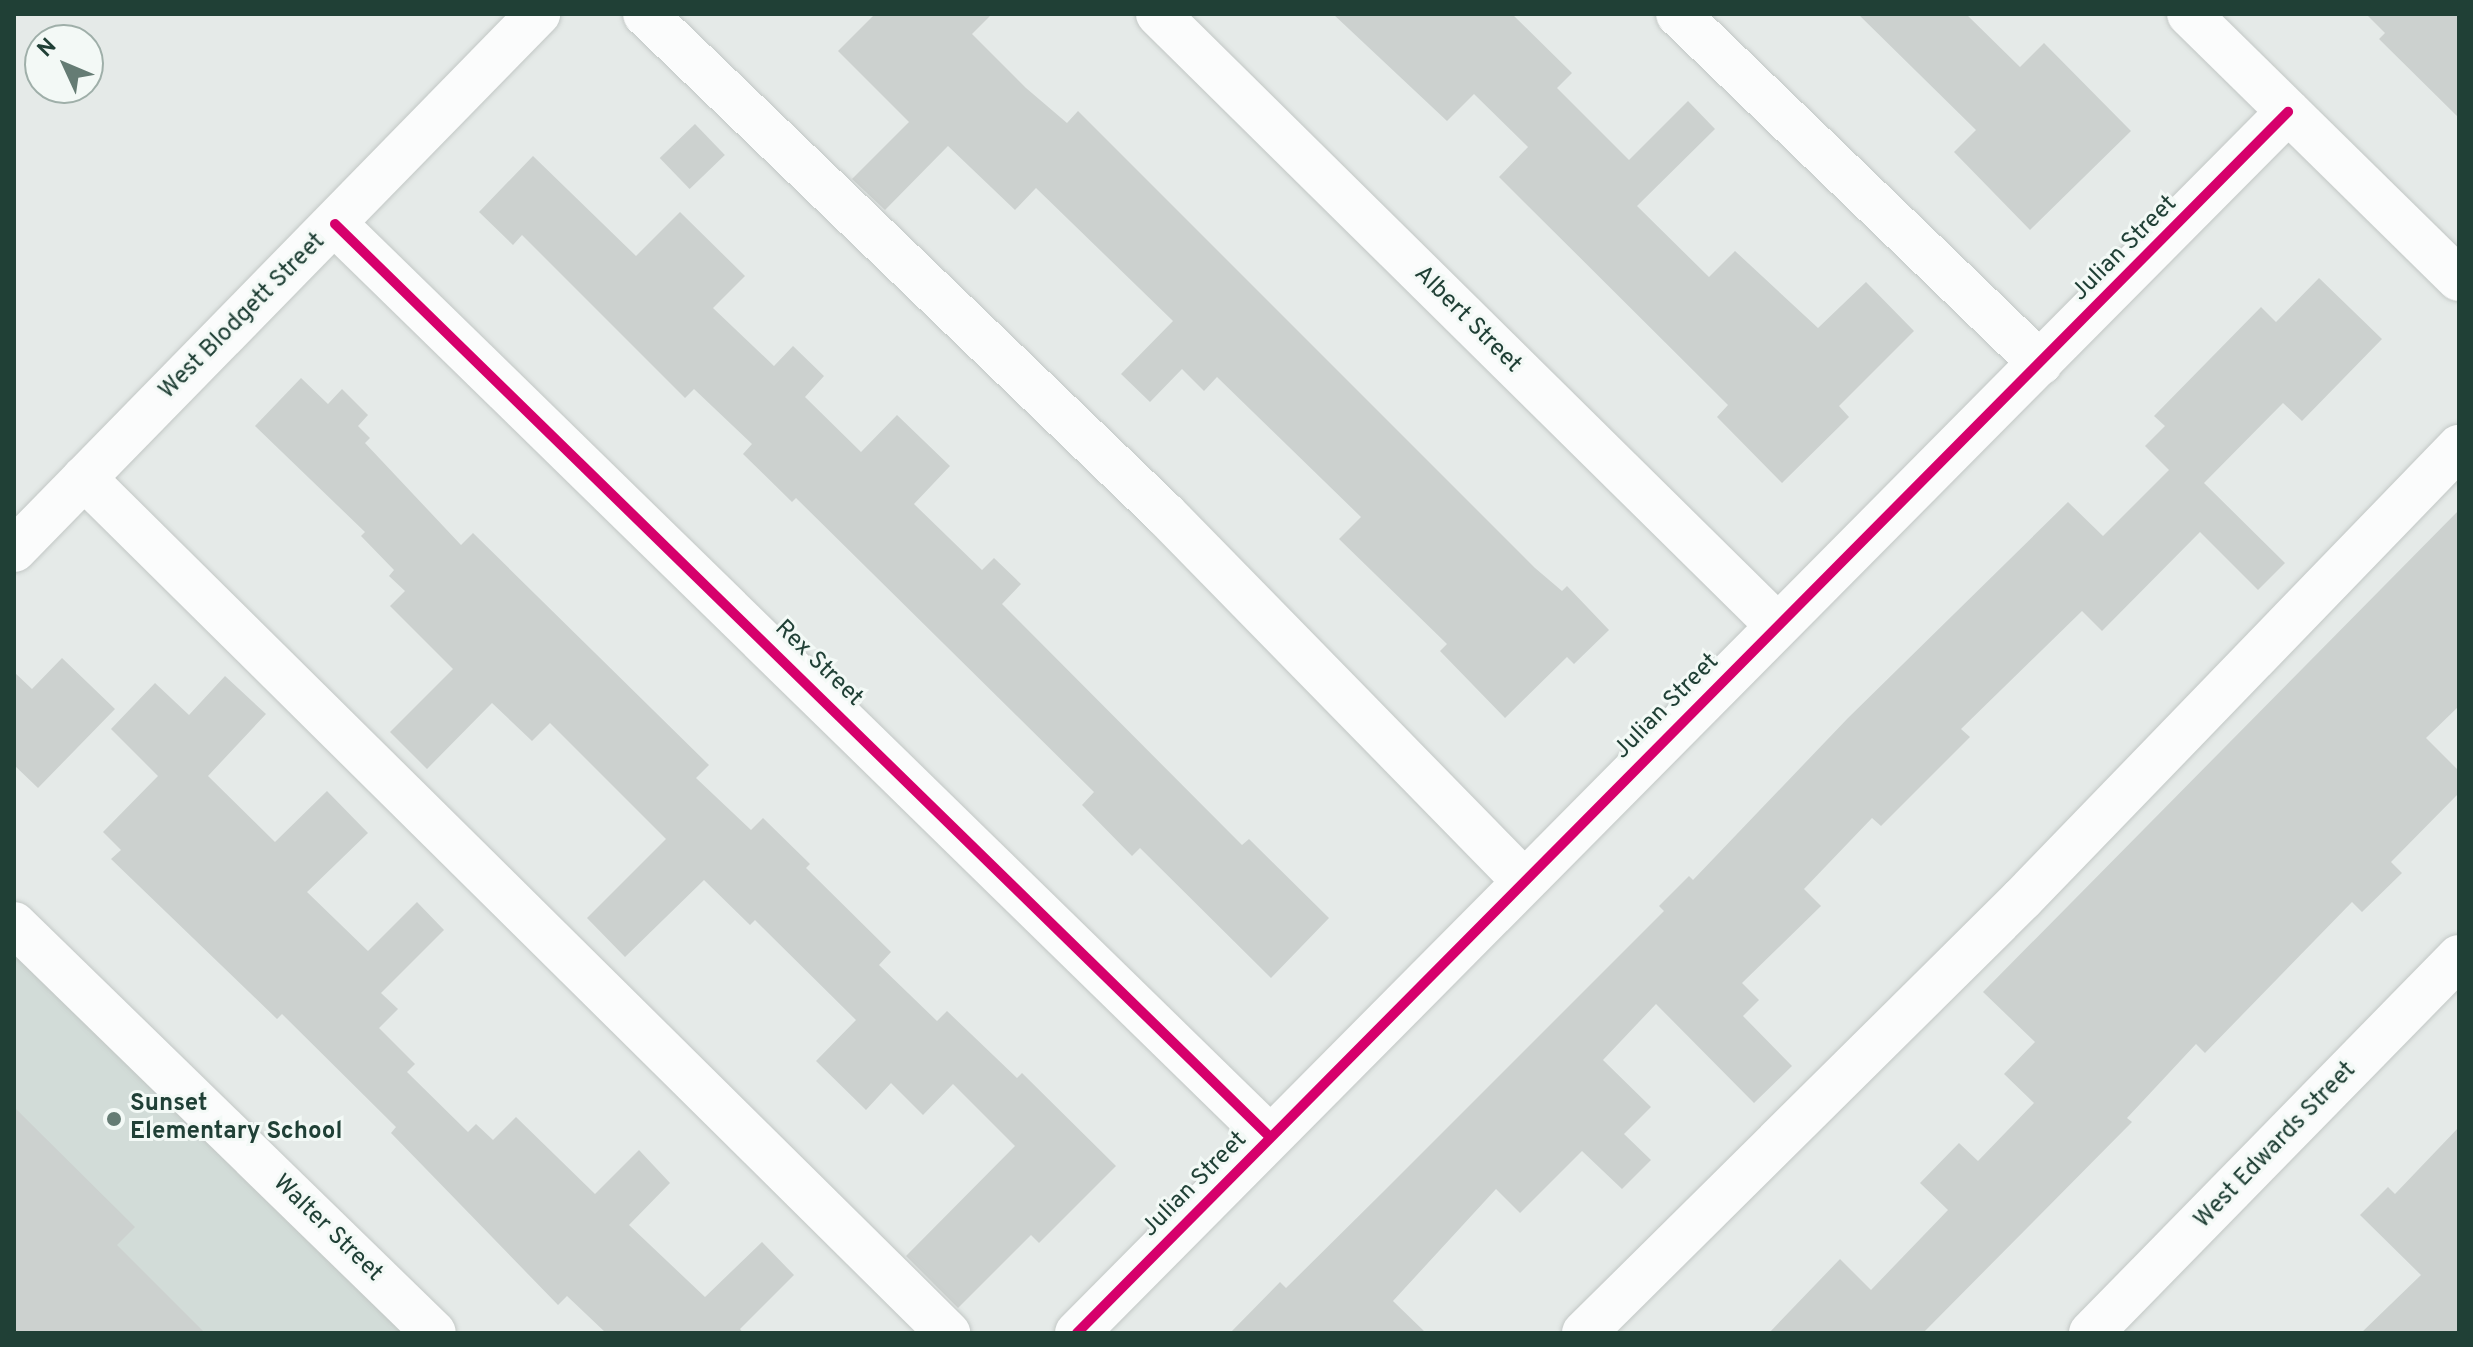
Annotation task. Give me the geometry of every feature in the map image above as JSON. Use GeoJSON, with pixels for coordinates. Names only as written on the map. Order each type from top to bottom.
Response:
{"type":"FeatureCollection","features":[{"type":"Feature","properties":{"kind":"street","name":"West Blodgett Street"},"geometry":{"type":"LineString","coordinates":[[14,550],[538,14]]}},
{"type":"Feature","properties":{"kind":"street"},"geometry":{"type":"LineString","coordinates":[[645,14],[1165,514],[1522,879]]}},
{"type":"Feature","properties":{"kind":"street","name":"Albert Street"},"geometry":{"type":"LineString","coordinates":[[1158,14],[1777,625]]}},
{"type":"Feature","properties":{"kind":"street"},"geometry":{"type":"LineString","coordinates":[[1678,14],[2040,363]]}},
{"type":"Feature","properties":{"kind":"street"},"geometry":{"type":"LineString","coordinates":[[2189,14],[2459,279]]}},
{"type":"Feature","properties":{"kind":"street","name":"Julian Street"},"geometry":{"type":"LineString","coordinates":[[1077,1333],[1522,879],[2288,112]]}},
{"type":"Feature","properties":{"kind":"street","name":"Rex Street"},"geometry":{"type":"LineString","coordinates":[[335,224],[1270,1137]]}},
{"type":"Feature","properties":{"kind":"street"},"geometry":{"type":"LineString","coordinates":[[1584,1333],[2022,899],[2459,447]]}},
{"type":"Feature","properties":{"kind":"street"},"geometry":{"type":"LineString","coordinates":[[84,478],[948,1333]]}},
{"type":"Feature","properties":{"kind":"street","name":"Walter Street"},"geometry":{"type":"LineString","coordinates":[[14,924],[434,1333]]}},
{"type":"Feature","properties":{"kind":"street","name":"West Edwards Street"},"geometry":{"type":"LineString","coordinates":[[2091,1333],[2459,957]]}},
{"type":"Feature","properties":{"kind":"shaded area","name":"Sunset Elementary School"},"geometry":{"type":"Polygon","coordinates":[[[14,924],[434,1333],[14,1333],[14,924]]]}},
{"type":"Feature","properties":{"kind":"building"},"geometry":{"type":"Polygon","coordinates":[[[875,14],[992,14],[972,34],[1026,88],[1067,123],[1078,111],[1535,568],[1562,591],[1567,586],[1609,630],[1574,664],[1567,657],[1505,718],[1440,651],[1447,644],[1339,539],[1361,517],[1217,377],[1204,391],[1182,369],[1150,402],[1121,374],[1173,321],[1036,188],[1015,210],[948,146],[885,210],[852,179],[909,122],[838,51],[875,14]]]}},
{"type":"Feature","properties":{"kind":"building"},"geometry":{"type":"Polygon","coordinates":[[[1333,14],[1512,14],[1572,73],[1557,88],[1629,160],[1688,101],[1715,129],[1637,206],[1709,277],[1735,251],[1818,328],[1866,282],[1914,331],[1839,406],[1849,417],[1782,483],[1717,417],[1728,405],[1499,177],[1528,147],[1474,94],[1447,121],[1333,14]]]}},
{"type":"Feature","properties":{"kind":"building"},"geometry":{"type":"Polygon","coordinates":[[[1858,14],[1966,14],[2020,67],[2044,43],[2131,131],[2030,230],[1954,152],[1976,130],[1858,14]]]}},
{"type":"Feature","properties":{"kind":"building"},"geometry":{"type":"Polygon","coordinates":[[[2366,14],[2459,14],[2459,118],[2379,39],[2385,33],[2366,14]]]}},
{"type":"Feature","properties":{"kind":"building"},"geometry":{"type":"Polygon","coordinates":[[[695,124],[725,155],[690,189],[660,158],[695,124]]]}},
{"type":"Feature","properties":{"kind":"building"},"geometry":{"type":"Polygon","coordinates":[[[533,156],[636,256],[680,212],[745,276],[713,308],[774,366],[793,346],[824,376],[805,397],[861,452],[897,415],[950,466],[914,504],[982,570],[994,558],[1021,584],[1002,604],[1242,845],[1249,839],[1329,918],[1271,978],[1140,848],[1132,856],[1082,805],[1094,792],[796,498],[792,502],[743,454],[752,444],[694,389],[685,398],[522,235],[513,245],[479,212],[533,156]]]}},
{"type":"Feature","properties":{"kind":"building"},"geometry":{"type":"Polygon","coordinates":[[[2319,278],[2382,339],[2302,421],[2283,403],[2204,483],[2285,563],[2258,590],[2200,532],[2102,631],[2082,611],[1961,729],[1970,737],[1881,826],[1872,818],[1804,889],[1821,906],[1742,983],[1759,1000],[1743,1016],[1792,1066],[1754,1103],[1656,1004],[1603,1060],[1651,1107],[1624,1134],[1651,1160],[1622,1189],[1582,1151],[1520,1213],[1496,1189],[1393,1301],[1426,1333],[1230,1333],[1280,1282],[1286,1288],[1383,1192],[1664,911],[1659,906],[1689,876],[1693,880],[1848,718],[2068,502],[2103,536],[2169,470],[2145,446],[2165,426],[2154,416],[2261,307],[2276,322],[2319,278]]]}},
{"type":"Feature","properties":{"kind":"building"},"geometry":{"type":"Polygon","coordinates":[[[301,378],[328,404],[342,389],[368,415],[358,426],[370,438],[365,443],[461,545],[473,533],[709,765],[696,778],[751,830],[763,818],[810,864],[806,868],[891,952],[879,965],[937,1021],[947,1011],[1017,1078],[1022,1073],[1116,1166],[1039,1243],[1031,1235],[958,1308],[906,1256],[1015,1146],[953,1084],[923,1115],[891,1083],[866,1110],[816,1061],[856,1020],[755,920],[750,925],[704,880],[625,957],[587,918],[666,839],[550,723],[532,741],[492,703],[427,769],[390,732],[453,669],[390,606],[405,591],[389,576],[394,570],[361,536],[365,532],[255,426],[301,378]]]}},
{"type":"Feature","properties":{"kind":"building"},"geometry":{"type":"Polygon","coordinates":[[[2459,510],[2459,706],[2426,738],[2459,771],[2459,793],[2391,862],[2402,873],[2362,912],[2352,902],[2205,1053],[2196,1044],[2127,1118],[2132,1122],[1923,1333],[1769,1333],[1840,1259],[1871,1290],[1948,1210],[1920,1183],[1959,1143],[1978,1161],[2034,1103],[2004,1074],[2035,1042],[1983,992],[2459,510]]]}},
{"type":"Feature","properties":{"kind":"building"},"geometry":{"type":"Polygon","coordinates":[[[62,658],[115,709],[38,788],[14,765],[14,672],[32,689],[62,658]]]}},
{"type":"Feature","properties":{"kind":"building"},"geometry":{"type":"Polygon","coordinates":[[[225,676],[266,714],[208,776],[275,842],[327,791],[368,833],[307,892],[368,951],[417,902],[444,930],[381,993],[398,1009],[379,1028],[415,1064],[407,1072],[468,1132],[476,1124],[493,1140],[516,1117],[595,1194],[639,1150],[670,1183],[629,1225],[705,1297],[762,1242],[794,1275],[740,1329],[743,1333],[606,1333],[567,1296],[558,1305],[391,1133],[396,1127],[282,1014],[277,1019],[111,859],[121,850],[103,832],[158,776],[111,729],[155,683],[189,715],[225,676]]]}},
{"type":"Feature","properties":{"kind":"building"},"geometry":{"type":"Polygon","coordinates":[[[14,1107],[135,1227],[117,1245],[205,1333],[14,1333],[14,1107]]]}},
{"type":"Feature","properties":{"kind":"building"},"geometry":{"type":"Polygon","coordinates":[[[2459,1127],[2459,1333],[2361,1333],[2421,1275],[2360,1215],[2388,1187],[2395,1194],[2459,1127]]]}},
{"type":"Feature","properties":{"kind":"cycle path"},"geometry":{"type":"LineString","coordinates":[[1077,1333],[2288,112]]}},
{"type":"Feature","properties":{"kind":"cycle path"},"geometry":{"type":"LineString","coordinates":[[335,224],[1270,1137]]}},
{"type":"Feature","properties":{"kind":"place","name":"Sunset Elementary School"},"geometry":{"type":"Point","coordinates":[114,1119]}}]}
